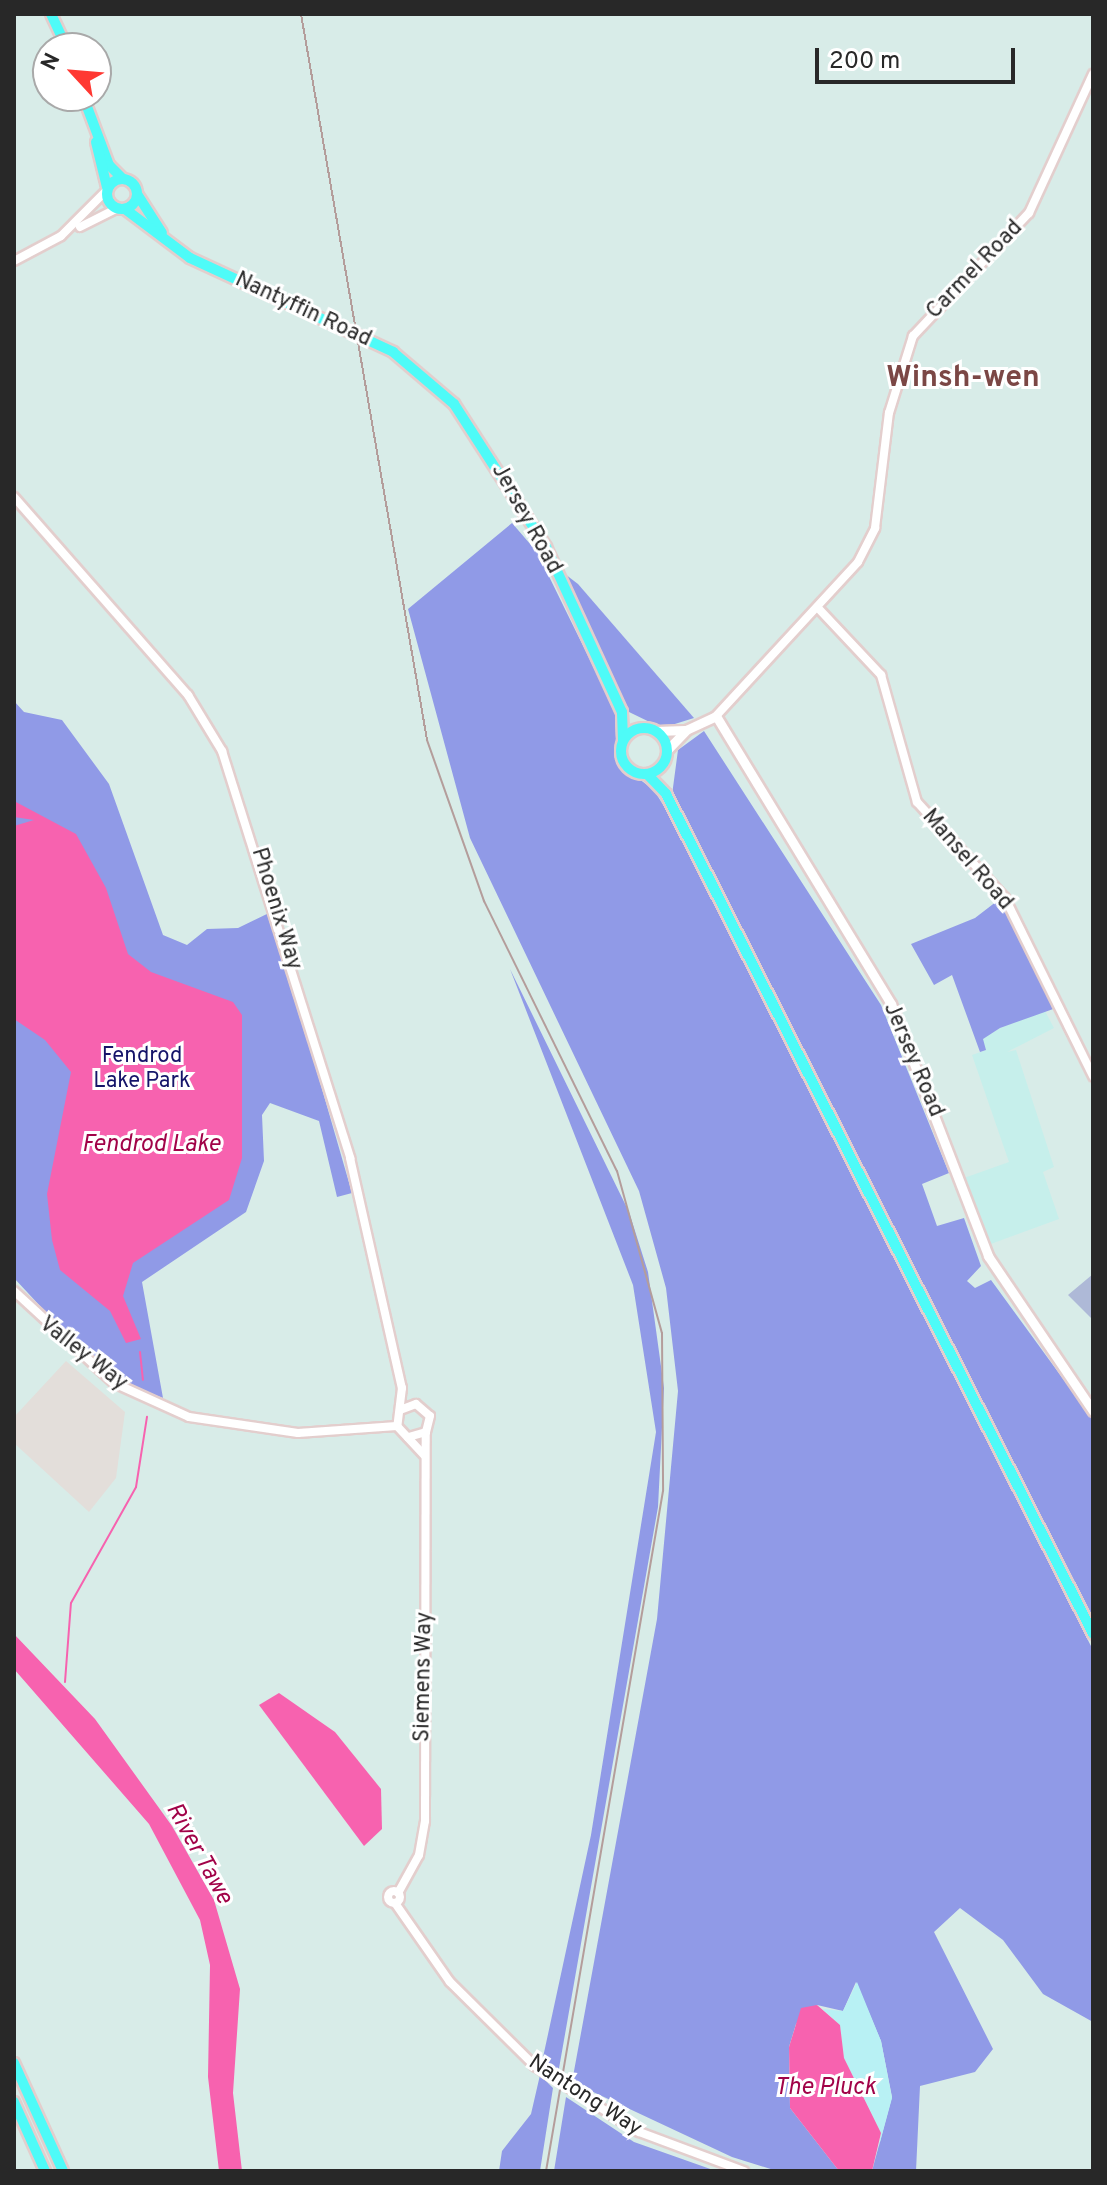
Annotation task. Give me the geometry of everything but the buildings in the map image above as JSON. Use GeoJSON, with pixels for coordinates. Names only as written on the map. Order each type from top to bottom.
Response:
{"type":"FeatureCollection","features":[{"type":"Feature","properties":{"kind":"main road"},"geometry":{"type":"LineString","coordinates":[[89,112],[107,188],[121,208],[137,194]]}},
{"type":"Feature","properties":{"kind":"main road","name":"Nantyffin Road"},"geometry":{"type":"LineString","coordinates":[[93,124],[122,178],[137,194],[162,233],[212,268]]}},
{"type":"Feature","properties":{"kind":"main road"},"geometry":{"type":"LineString","coordinates":[[107,188],[122,178]]}},
{"type":"Feature","properties":{"kind":"main road","name":"Nantyffin Road"},"geometry":{"type":"LineString","coordinates":[[121,208],[212,268],[393,352]]}},
{"type":"Feature","properties":{"kind":"main road","name":"Jersey Road"},"geometry":{"type":"LineString","coordinates":[[393,352],[454,404],[503,475],[622,712],[623,740]]}},
{"type":"Feature","properties":{"kind":"main road","name":"Jersey Road"},"geometry":{"type":"LineString","coordinates":[[622,712],[642,727]]}},
{"type":"Feature","properties":{"kind":"main road","name":"Jersey Road"},"geometry":{"type":"LineString","coordinates":[[716,716],[891,1004],[988,1256],[1093,1411]]}},
{"type":"Feature","properties":{"kind":"main road","name":"Carmel Road"},"geometry":{"type":"LineString","coordinates":[[667,750],[686,730],[716,716]]}},
{"type":"Feature","properties":{"kind":"main road"},"geometry":{"type":"LineString","coordinates":[[666,794],[662,765],[667,750],[656,731],[642,727],[623,740],[627,767],[647,774],[666,794],[1093,1634]]}},
{"type":"Feature","properties":{"kind":"main road","name":"Carmel Road"},"geometry":{"type":"LineString","coordinates":[[656,731],[686,730]]}},
{"type":"Feature","properties":{"kind":"main road"},"geometry":{"type":"LineString","coordinates":[[647,774],[662,765]]}},
{"type":"Feature","properties":{"kind":"main road"},"geometry":{"type":"LineString","coordinates":[[14,2063],[63,2171]]}},
{"type":"Feature","properties":{"kind":"main road"},"geometry":{"type":"LineString","coordinates":[[14,2102],[45,2171]]}},
{"type":"Feature","properties":{"kind":"street","name":"Carmel Road"},"geometry":{"type":"LineString","coordinates":[[716,716],[819,609],[858,562],[875,528],[889,413],[913,336],[1029,213],[1093,74]]}},
{"type":"Feature","properties":{"kind":"street"},"geometry":{"type":"LineString","coordinates":[[61,236],[107,188]]}},
{"type":"Feature","properties":{"kind":"street"},"geometry":{"type":"LineString","coordinates":[[14,261],[121,208]]}},
{"type":"Feature","properties":{"kind":"street","name":"Phoenix Way"},"geometry":{"type":"LineString","coordinates":[[14,497],[188,695],[222,751],[339,1120],[402,1388],[400,1410]]}},
{"type":"Feature","properties":{"kind":"street","name":"Mansel Road"},"geometry":{"type":"LineString","coordinates":[[819,609],[877,667],[917,802],[1005,898],[1093,1076]]}},
{"type":"Feature","properties":{"kind":"street","name":"Valley Way"},"geometry":{"type":"LineString","coordinates":[[14,1291],[114,1383],[189,1417],[298,1433],[397,1426]]}},
{"type":"Feature","properties":{"kind":"street"},"geometry":{"type":"LineString","coordinates":[[402,1388],[430,1416],[426,1432],[408,1437]]}},
{"type":"Feature","properties":{"kind":"street"},"geometry":{"type":"LineString","coordinates":[[421,1405],[400,1410],[397,1426],[424,1455]]}},
{"type":"Feature","properties":{"kind":"street","name":"Siemens Way"},"geometry":{"type":"LineString","coordinates":[[398,1893],[419,1855],[425,1821],[426,1432]]}},
{"type":"Feature","properties":{"kind":"street","name":"Nantong Way"},"geometry":{"type":"LineString","coordinates":[[398,1893],[388,1896],[450,1982],[535,2066],[639,2132],[744,2171]]}},
{"type":"Feature","properties":{"kind":"shaded area"},"geometry":{"type":"Polygon","coordinates":[[[1045,1011],[1054,1028],[1007,1052],[1016,1050],[1054,1167],[1043,1172],[1059,1219],[988,1245],[964,1178],[1009,1162],[972,1055],[986,1050],[982,1039],[1000,1028],[1045,1011]]]}},
{"type":"Feature","properties":{"kind":"shaded area"},"geometry":{"type":"Polygon","coordinates":[[[1093,1274],[1093,1320],[1068,1295],[1093,1274]]]}},
{"type":"Feature","properties":{"kind":"shaded area"},"geometry":{"type":"Polygon","coordinates":[[[66,1361],[125,1412],[116,1478],[89,1512],[14,1443],[14,1417],[66,1361]]]}},
{"type":"Feature","properties":{"kind":"green space"},"geometry":{"type":"Polygon","coordinates":[[[512,523],[537,552],[617,715],[616,762],[654,790],[668,813],[1093,1650],[1093,2022],[1043,1994],[1003,1940],[960,1908],[934,1932],[993,2049],[975,2072],[920,2086],[916,2171],[872,2171],[892,2097],[881,2041],[856,1982],[843,2011],[817,2005],[796,2024],[789,2047],[790,2108],[839,2171],[777,2171],[732,2157],[572,2082],[657,1619],[678,1391],[666,1288],[639,1191],[470,838],[408,609],[512,523]]]}},
{"type":"Feature","properties":{"kind":"green space"},"geometry":{"type":"Polygon","coordinates":[[[561,571],[578,584],[694,718],[662,728],[629,712],[561,571]]]}},
{"type":"Feature","properties":{"kind":"green space","name":"Fendrod Lake Park"},"geometry":{"type":"Polygon","coordinates":[[[14,701],[24,712],[62,720],[109,784],[163,935],[187,945],[207,929],[238,928],[271,912],[352,1193],[337,1197],[319,1121],[270,1103],[262,1115],[264,1161],[246,1212],[142,1282],[163,1398],[128,1385],[81,1350],[14,1278],[14,701]]]}},
{"type":"Feature","properties":{"kind":"green space"},"geometry":{"type":"Polygon","coordinates":[[[704,731],[881,1005],[949,1173],[922,1184],[937,1226],[964,1218],[981,1266],[967,1281],[975,1288],[991,1280],[1093,1420],[1093,1617],[672,795],[678,750],[704,731]]]}},
{"type":"Feature","properties":{"kind":"green space"},"geometry":{"type":"Polygon","coordinates":[[[1001,898],[1056,1008],[1000,1028],[983,1039],[986,1050],[980,1052],[952,975],[934,985],[911,944],[975,918],[1001,898]]]}},
{"type":"Feature","properties":{"kind":"green space"},"geometry":{"type":"Polygon","coordinates":[[[510,969],[629,1212],[648,1272],[664,1388],[658,1507],[558,2074],[542,2062],[591,1835],[656,1432],[633,1285],[510,969]]]}},
{"type":"Feature","properties":{"kind":"green space"},"geometry":{"type":"Polygon","coordinates":[[[540,2075],[553,2088],[540,2171],[499,2171],[502,2151],[531,2114],[540,2075]]]}},
{"type":"Feature","properties":{"kind":"green space"},"geometry":{"type":"Polygon","coordinates":[[[566,2097],[634,2142],[716,2171],[554,2171],[566,2097]]]}},
{"type":"Feature","properties":{"kind":"sand"},"geometry":{"type":"Polygon","coordinates":[[[857,1982],[881,2041],[892,2098],[879,2146],[881,2133],[844,2058],[840,2025],[822,2009],[843,2011],[857,1982]]]}},
{"type":"Feature","properties":{"kind":"water","name":"Fendrod Lake"},"geometry":{"type":"Polygon","coordinates":[[[14,801],[76,834],[106,888],[128,954],[151,972],[233,1002],[242,1015],[242,1158],[229,1200],[133,1263],[123,1296],[141,1339],[126,1343],[110,1311],[60,1270],[52,1240],[47,1194],[71,1072],[45,1040],[14,1019],[14,826],[34,820],[14,817],[14,801]]]}},
{"type":"Feature","properties":{"kind":"water"},"geometry":{"type":"Polygon","coordinates":[[[14,1634],[95,1719],[172,1826],[214,1900],[240,1989],[233,2093],[242,2171],[219,2171],[208,2077],[210,1965],[200,1920],[149,1824],[14,1669],[14,1634]]]}},
{"type":"Feature","properties":{"kind":"water"},"geometry":{"type":"Polygon","coordinates":[[[279,1693],[335,1732],[381,1789],[382,1829],[364,1846],[259,1705],[279,1693]]]}},
{"type":"Feature","properties":{"kind":"water","name":"The Pluck"},"geometry":{"type":"Polygon","coordinates":[[[817,2005],[840,2025],[844,2058],[881,2133],[872,2171],[839,2171],[790,2108],[789,2047],[801,2008],[817,2005]]]}},
{"type":"Feature","properties":{"kind":"waterway"},"geometry":{"type":"LineString","coordinates":[[140,1352],[143,1380]]}},
{"type":"Feature","properties":{"kind":"waterway"},"geometry":{"type":"LineString","coordinates":[[65,1682],[71,1603],[136,1487],[147,1417]]}},
{"type":"Feature","properties":{"kind":"railway"},"geometry":{"type":"LineString","coordinates":[[301,14],[427,740],[484,901],[617,1171],[662,1333],[663,1491],[546,2171]]}},
{"type":"Feature","properties":{"kind":"district","name":"Winsh-wen"},"geometry":{"type":"Point","coordinates":[963,379]}},
{"type":"Feature","properties":{"kind":"water label","name":"River Tawe"},"geometry":{"type":"Point","coordinates":[198,1854]}}]}
